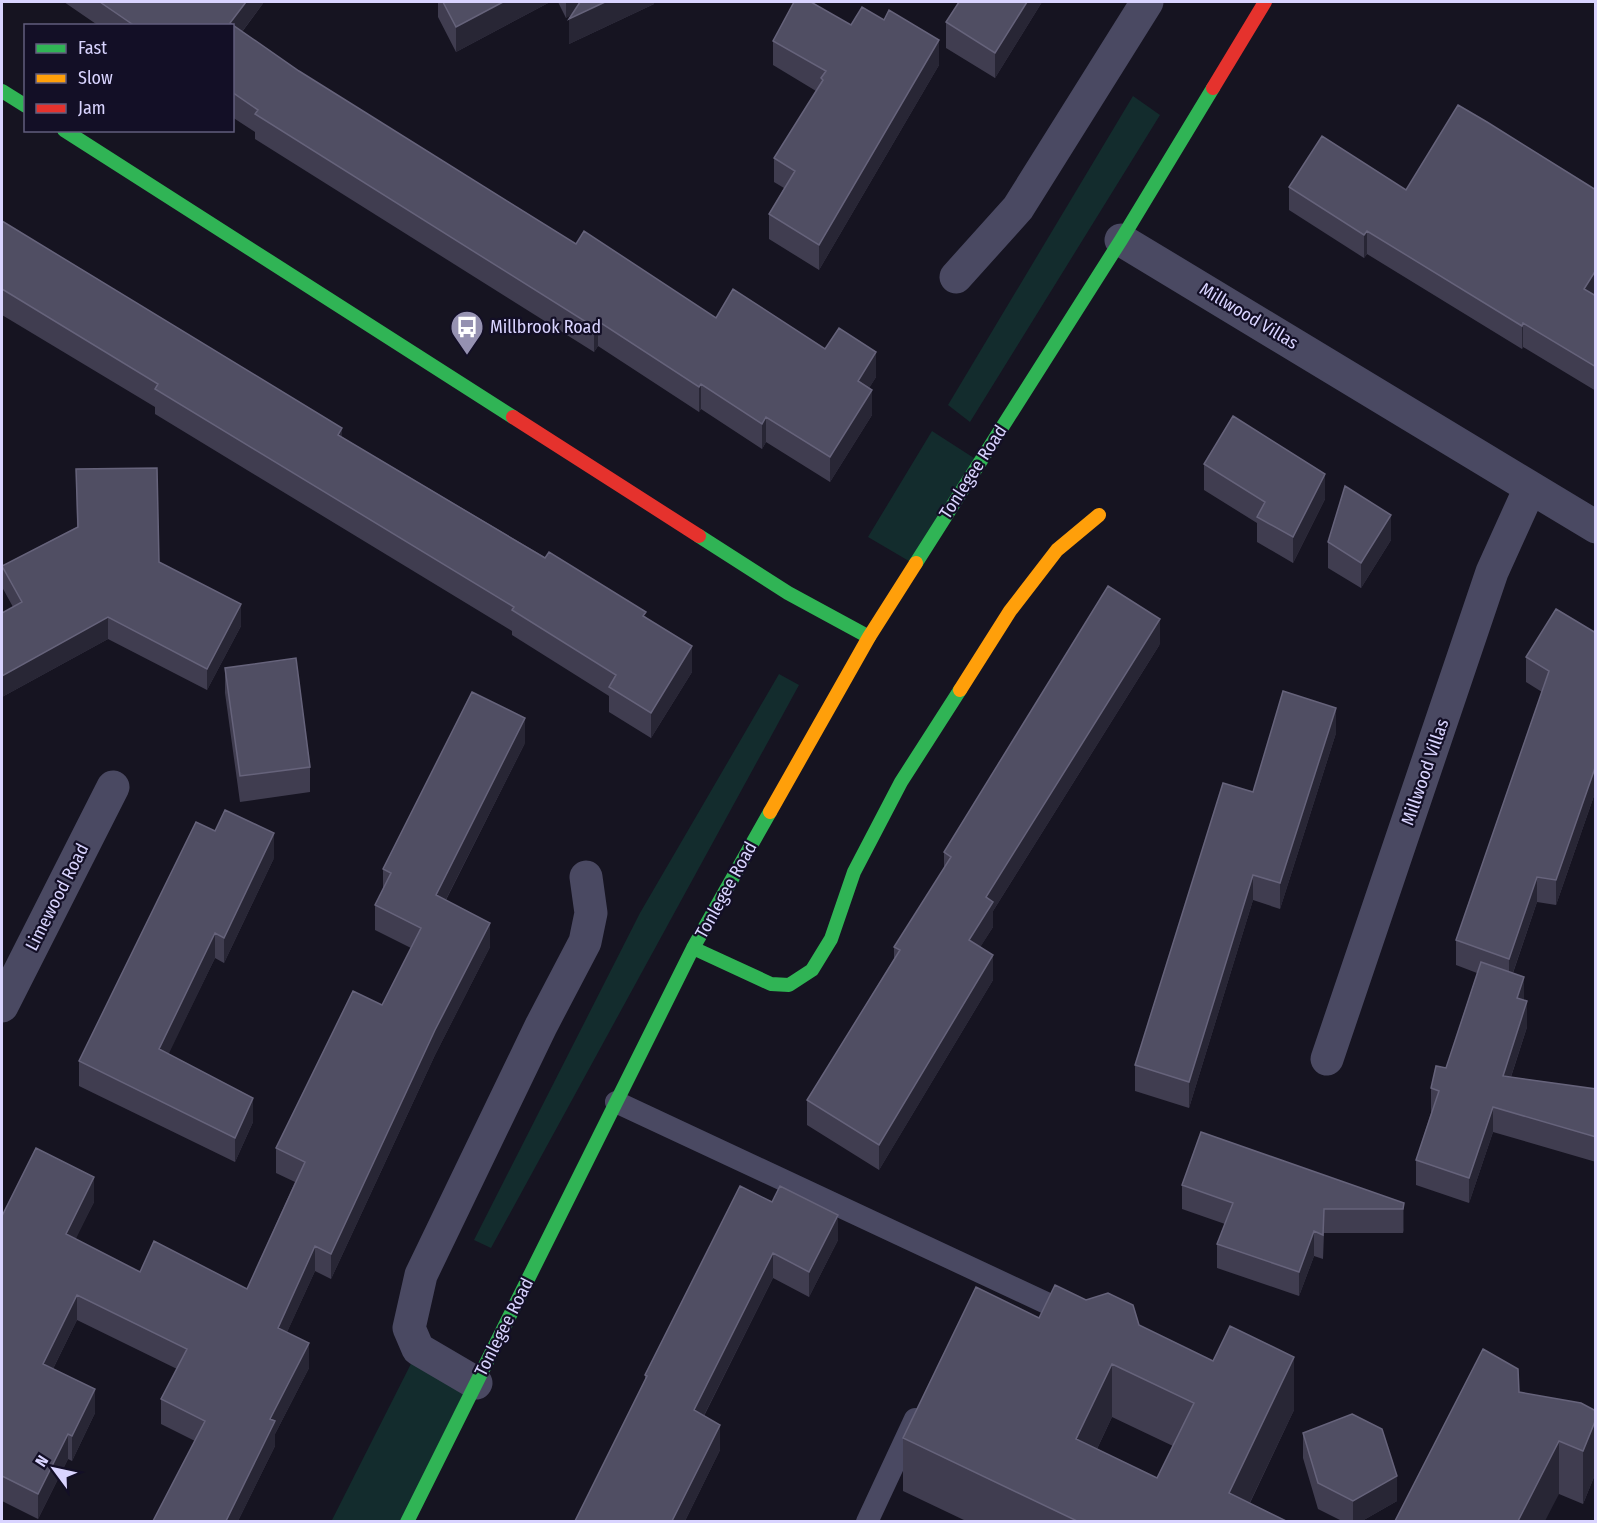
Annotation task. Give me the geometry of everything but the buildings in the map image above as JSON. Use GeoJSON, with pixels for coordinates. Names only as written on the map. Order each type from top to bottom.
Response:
{"type":"FeatureCollection","features":[{"type":"Feature","properties":{"kind":"main road","name":"Tonlegee Road"},"geometry":{"type":"LineString","coordinates":[[407,1521],[693,948],[869,637],[1121,240],[1265,2]]}},
{"type":"Feature","properties":{"kind":"main road"},"geometry":{"type":"LineString","coordinates":[[2,91],[24,105]]}},
{"type":"Feature","properties":{"kind":"main road"},"geometry":{"type":"LineString","coordinates":[[67,132],[778,587],[869,637]]}},
{"type":"Feature","properties":{"kind":"main road","name":"Tonlegee Road"},"geometry":{"type":"LineString","coordinates":[[693,948],[771,984],[789,985],[812,970],[831,939],[854,872],[901,782],[1010,611],[1058,550],[1099,515]]}},
{"type":"Feature","properties":{"kind":"street"},"geometry":{"type":"LineString","coordinates":[[956,277],[1018,208],[1148,2]]}},
{"type":"Feature","properties":{"kind":"street","name":"Millwood Villas"},"geometry":{"type":"LineString","coordinates":[[1121,240],[1596,527]]}},
{"type":"Feature","properties":{"kind":"street","name":"Millwood Villas"},"geometry":{"type":"LineString","coordinates":[[1327,1059],[1492,572],[1530,488]]}},
{"type":"Feature","properties":{"kind":"street","name":"Limewood Road"},"geometry":{"type":"LineString","coordinates":[[2,1006],[113,787]]}},
{"type":"Feature","properties":{"kind":"street","name":"Tonlegee Road"},"geometry":{"type":"LineString","coordinates":[[476,1383],[418,1349],[409,1328],[421,1275],[541,1026],[585,942],[591,913],[586,877]]}},
{"type":"Feature","properties":{"kind":"lane"},"geometry":{"type":"LineString","coordinates":[[616,1102],[1092,1324]]}},
{"type":"Feature","properties":{"kind":"lane"},"geometry":{"type":"LineString","coordinates":[[973,1295],[983,1273]]}},
{"type":"Feature","properties":{"kind":"lane"},"geometry":{"type":"LineString","coordinates":[[867,1521],[923,1403]]}},
{"type":"Feature","properties":{"kind":"green space"},"geometry":{"type":"Polygon","coordinates":[[[1133,96],[1160,115],[970,422],[948,405],[1133,96]]]}},
{"type":"Feature","properties":{"kind":"green space"},"geometry":{"type":"Polygon","coordinates":[[[932,431],[977,460],[914,564],[868,537],[932,431]]]}},
{"type":"Feature","properties":{"kind":"green space"},"geometry":{"type":"Polygon","coordinates":[[[779,674],[799,685],[491,1248],[474,1240],[640,913],[779,674]]]}},
{"type":"Feature","properties":{"kind":"green space"},"geometry":{"type":"Polygon","coordinates":[[[424,1338],[471,1391],[407,1521],[331,1522],[424,1338]]]}},
{"type":"Feature","properties":{"kind":"traffic: fast"},"geometry":{"type":"LineString","coordinates":[[916,563],[1121,240],[1213,88]]}},
{"type":"Feature","properties":{"kind":"traffic: fast"},"geometry":{"type":"LineString","coordinates":[[2,91],[24,105]]}},
{"type":"Feature","properties":{"kind":"traffic: fast"},"geometry":{"type":"LineString","coordinates":[[67,132],[513,417]]}},
{"type":"Feature","properties":{"kind":"traffic: fast"},"geometry":{"type":"LineString","coordinates":[[699,536],[788,593],[869,637]]}},
{"type":"Feature","properties":{"kind":"traffic: fast"},"geometry":{"type":"LineString","coordinates":[[693,948],[771,984],[789,985],[812,970],[831,939],[854,872],[901,782],[960,690]]}},
{"type":"Feature","properties":{"kind":"traffic: fast"},"geometry":{"type":"LineString","coordinates":[[407,1522],[693,948],[770,812]]}},
{"type":"Feature","properties":{"kind":"traffic: slow"},"geometry":{"type":"LineString","coordinates":[[960,690],[1010,611],[1057,550],[1099,515]]}},
{"type":"Feature","properties":{"kind":"traffic: slow"},"geometry":{"type":"LineString","coordinates":[[770,812],[869,637],[916,563]]}},
{"type":"Feature","properties":{"kind":"traffic: jam"},"geometry":{"type":"LineString","coordinates":[[1213,88],[1265,2]]}},
{"type":"Feature","properties":{"kind":"traffic: jam"},"geometry":{"type":"LineString","coordinates":[[513,417],[699,536]]}},
{"type":"Feature","properties":{"kind":"place","name":"Millbrook Road"},"geometry":{"type":"Point","coordinates":[467,356]}}]}
